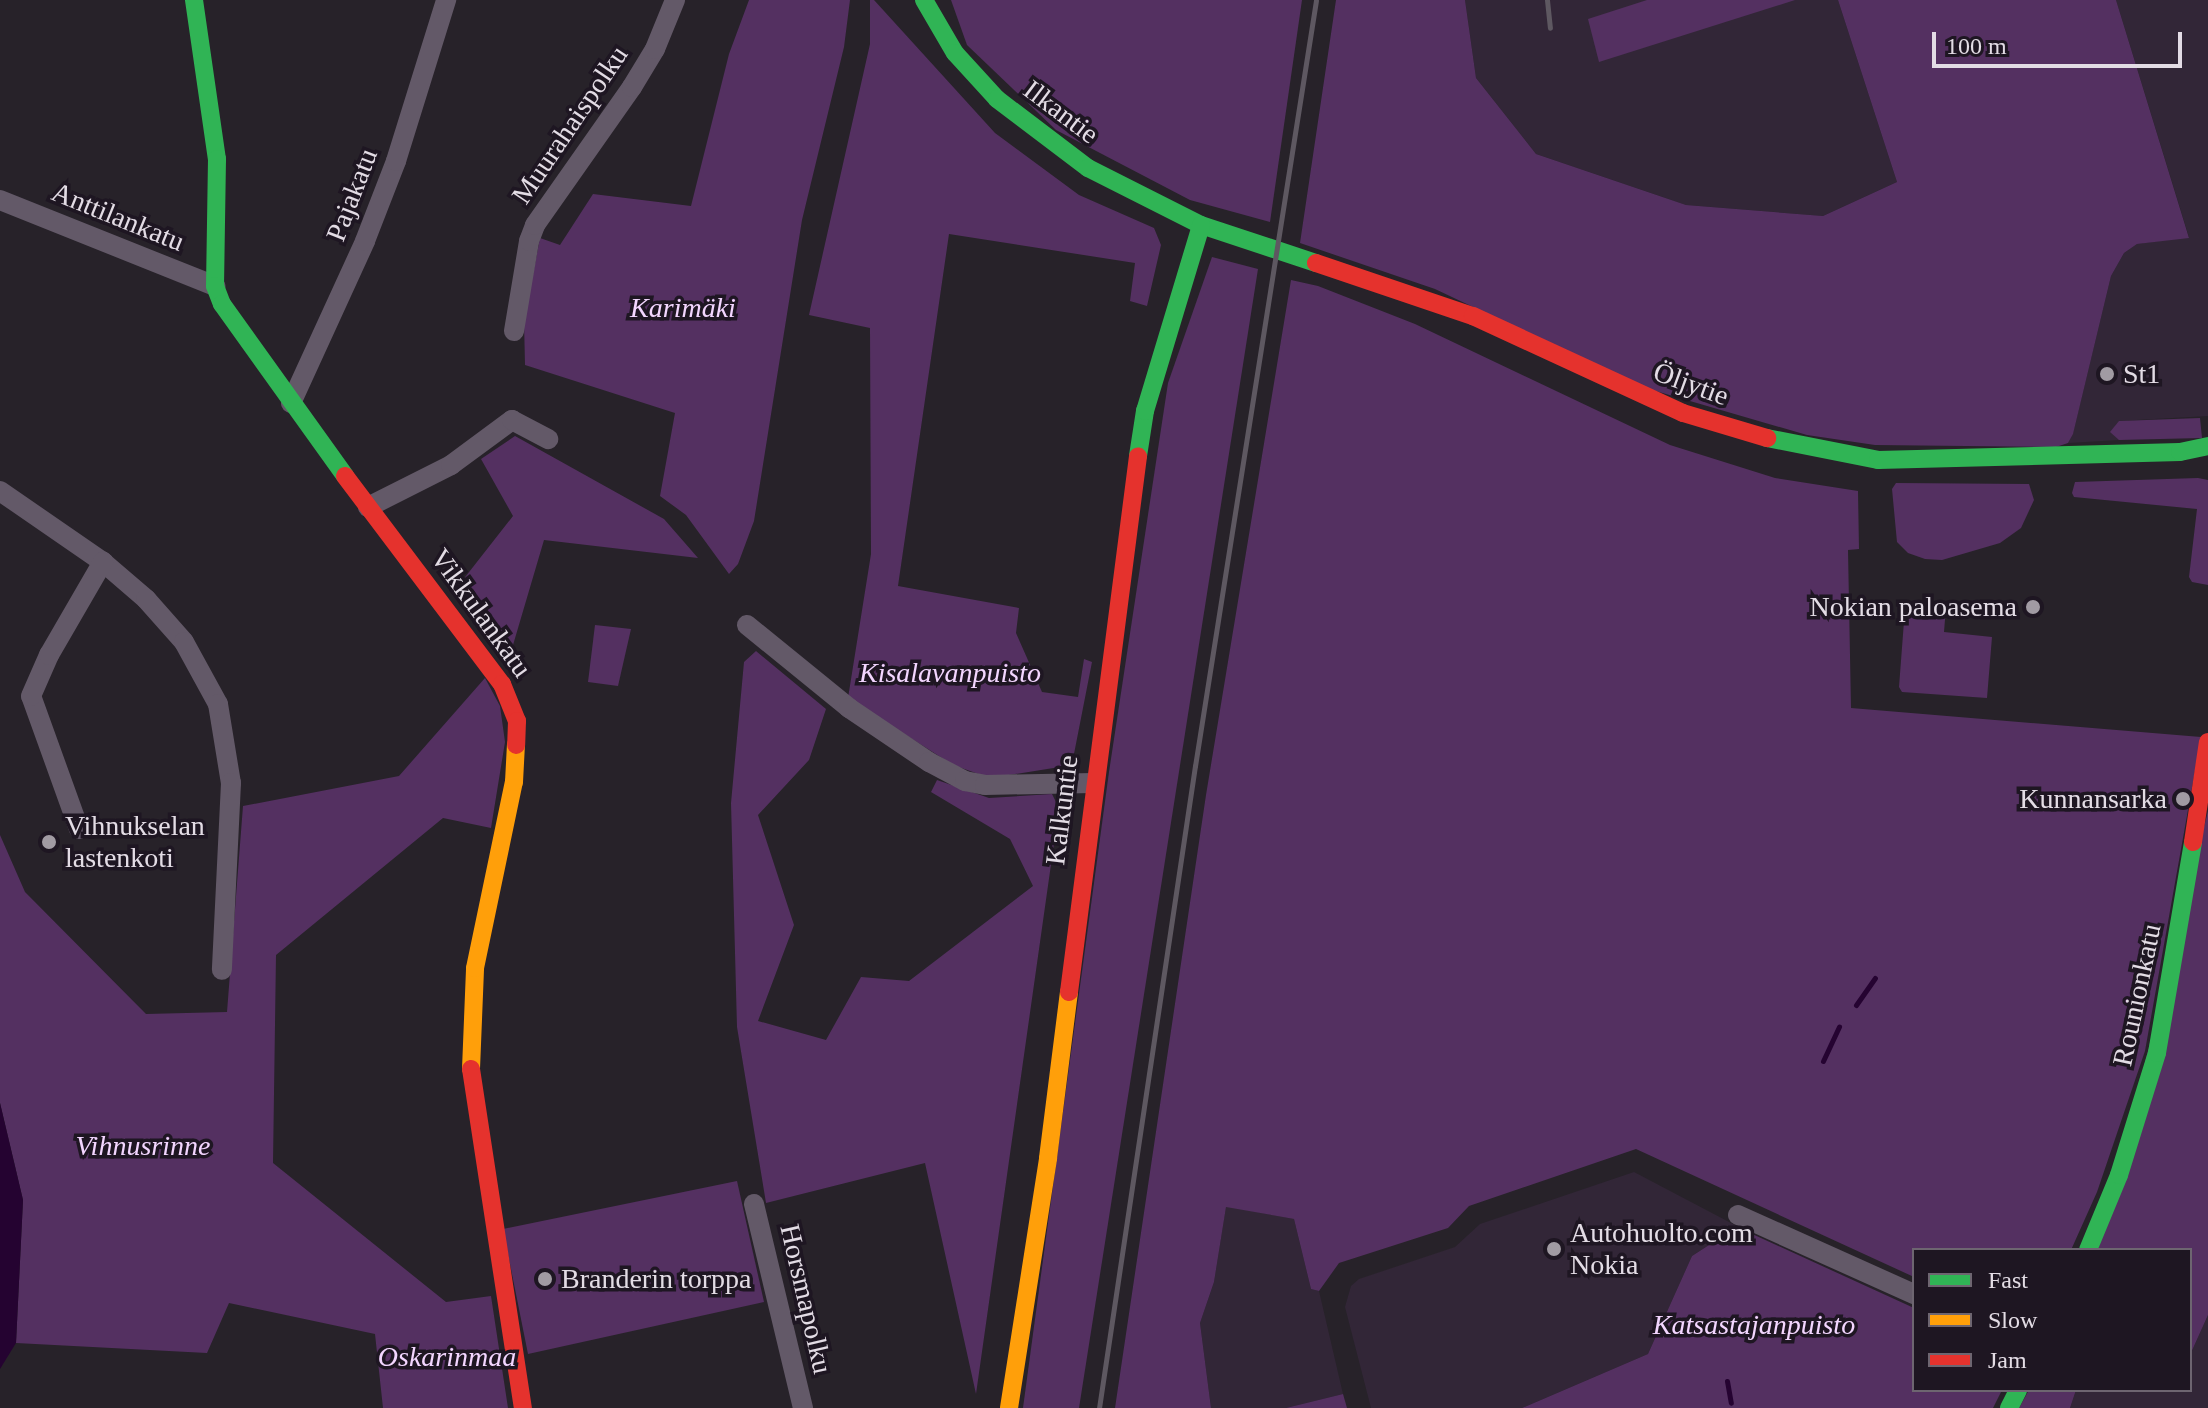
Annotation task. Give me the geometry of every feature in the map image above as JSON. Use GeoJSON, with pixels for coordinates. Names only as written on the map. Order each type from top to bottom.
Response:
{"type":"FeatureCollection","features":[{"type":"Feature","properties":{"kind":"street","name":"Vikkulankatu"},"geometry":{"type":"LineString","coordinates":[[194,0],[218,163],[215,286],[222,304],[368,507],[488,662],[502,684],[517,721],[514,782],[475,968],[471,1080],[523,1408]]}},
{"type":"Feature","properties":{"kind":"street","name":"Pajakatu"},"geometry":{"type":"LineString","coordinates":[[291,403],[365,241],[396,161],[446,0]]}},
{"type":"Feature","properties":{"kind":"street","name":"Muurahaispolku"},"geometry":{"type":"LineString","coordinates":[[514,331],[529,241],[535,225],[632,87],[655,49],[675,0]]}},
{"type":"Feature","properties":{"kind":"street","name":"Ilkantie"},"geometry":{"type":"LineString","coordinates":[[924,0],[955,53],[997,99],[1088,168],[1201,225]]}},
{"type":"Feature","properties":{"kind":"street","name":"Anttilankatu"},"geometry":{"type":"LineString","coordinates":[[0,200],[215,286]]}},
{"type":"Feature","properties":{"kind":"street","name":"Öljytie"},"geometry":{"type":"LineString","coordinates":[[1201,225],[1473,316],[1683,413],[1815,450],[1878,460],[2202,451]]}},
{"type":"Feature","properties":{"kind":"street","name":"Kalkuntie"},"geometry":{"type":"LineString","coordinates":[[1009,1408],[1048,1158],[1093,783],[1145,411],[1175,302],[1201,225]]}},
{"type":"Feature","properties":{"kind":"street"},"geometry":{"type":"LineString","coordinates":[[368,507],[451,465],[512,420],[548,439]]}},
{"type":"Feature","properties":{"kind":"street"},"geometry":{"type":"LineString","coordinates":[[0,491],[103,562],[146,599],[184,642],[218,704],[231,783],[222,970]]}},
{"type":"Feature","properties":{"kind":"street"},"geometry":{"type":"LineString","coordinates":[[79,829],[31,696],[49,655],[103,562]]}},
{"type":"Feature","properties":{"kind":"street"},"geometry":{"type":"LineString","coordinates":[[747,625],[849,708],[929,762],[965,781],[985,785],[1093,783]]}},
{"type":"Feature","properties":{"kind":"street","name":"Rounionkatu"},"geometry":{"type":"LineString","coordinates":[[2089,1248],[2119,1175],[2157,1053],[2179,935],[2207,750]]}},
{"type":"Feature","properties":{"kind":"street","name":"Horsmapolku"},"geometry":{"type":"LineString","coordinates":[[754,1204],[803,1408]]}},
{"type":"Feature","properties":{"kind":"street"},"geometry":{"type":"LineString","coordinates":[[1738,1215],[1912,1293]]}},
{"type":"Feature","properties":{"kind":"shaded area"},"geometry":{"type":"Polygon","coordinates":[[[1465,0],[1838,0],[1897,182],[1823,216],[1686,205],[1536,154],[1476,78],[1465,0]]]}},
{"type":"Feature","properties":{"kind":"shaded area"},"geometry":{"type":"Polygon","coordinates":[[[2116,0],[2208,0],[2208,416],[2119,421],[2119,440],[2068,443],[2111,276],[2124,253],[2137,244],[2189,237],[2116,0]]]}},
{"type":"Feature","properties":{"kind":"shaded area"},"geometry":{"type":"Polygon","coordinates":[[[0,1103],[23,1200],[16,1343],[0,1369],[0,1103]]]}},
{"type":"Feature","properties":{"kind":"shaded area"},"geometry":{"type":"Polygon","coordinates":[[[1634,1172],[1750,1233],[1723,1236],[1692,1256],[1648,1354],[1522,1408],[1371,1408],[1345,1307],[1351,1286],[1359,1279],[1455,1247],[1480,1224],[1634,1172]]]}},
{"type":"Feature","properties":{"kind":"shaded area"},"geometry":{"type":"Polygon","coordinates":[[[1226,1206],[1294,1219],[1311,1289],[1319,1291],[1343,1394],[1286,1408],[1211,1408],[1200,1323],[1214,1282],[1226,1206]]]}},
{"type":"Feature","properties":{"kind":"shaded area"},"geometry":{"type":"Polygon","coordinates":[[[2208,1315],[2208,1408],[2070,1408],[2075,1392],[2192,1392],[2192,1351],[2208,1315]]]}},
{"type":"Feature","properties":{"kind":"green space","name":"Karimäki"},"geometry":{"type":"Polygon","coordinates":[[[749,0],[850,0],[844,47],[802,220],[754,521],[738,564],[729,574],[686,515],[660,496],[675,413],[525,365],[524,321],[540,238],[560,245],[593,194],[691,206],[729,54],[749,0]]]}},
{"type":"Feature","properties":{"kind":"green space","name":"Kisalavanpuisto"},"geometry":{"type":"Polygon","coordinates":[[[870,0],[874,0],[995,133],[1079,195],[1154,228],[1161,245],[1147,306],[1130,301],[1135,263],[949,234],[898,586],[1019,608],[1016,633],[1042,692],[1078,697],[1084,659],[1092,662],[1073,759],[1066,766],[990,778],[953,765],[848,698],[871,554],[870,328],[809,315],[870,44],[870,0]]]}},
{"type":"Feature","properties":{"kind":"green space"},"geometry":{"type":"Polygon","coordinates":[[[951,0],[1302,0],[1270,222],[1190,200],[1056,130],[967,45],[951,0]]]}},
{"type":"Feature","properties":{"kind":"green space"},"geometry":{"type":"Polygon","coordinates":[[[1336,0],[1465,0],[1476,78],[1536,154],[1686,205],[1823,216],[1897,182],[1838,0],[2116,0],[2189,238],[2137,244],[2124,253],[2111,276],[2073,434],[2068,443],[2056,447],[1875,445],[1807,435],[1642,387],[1435,289],[1300,243],[1336,0]]]}},
{"type":"Feature","properties":{"kind":"green space"},"geometry":{"type":"Polygon","coordinates":[[[1647,0],[1795,0],[1599,62],[1588,19],[1647,0]]]}},
{"type":"Feature","properties":{"kind":"green space"},"geometry":{"type":"Polygon","coordinates":[[[1212,257],[1258,269],[1079,1408],[1023,1408],[1109,772],[1168,383],[1212,257]]]}},
{"type":"Feature","properties":{"kind":"green space"},"geometry":{"type":"Polygon","coordinates":[[[1291,280],[1318,286],[1415,324],[1670,445],[1775,478],[1858,491],[1859,549],[1848,550],[1851,708],[2201,737],[2145,1051],[2097,1192],[2072,1248],[1912,1248],[1912,1276],[1636,1149],[1469,1206],[1448,1228],[1339,1263],[1319,1291],[1311,1289],[1294,1219],[1226,1207],[1214,1282],[1200,1323],[1211,1408],[1115,1408],[1206,795],[1291,280]]]}},
{"type":"Feature","properties":{"kind":"green space"},"geometry":{"type":"Polygon","coordinates":[[[2200,418],[2202,438],[2119,440],[2110,432],[2119,421],[2200,418]]]}},
{"type":"Feature","properties":{"kind":"green space"},"geometry":{"type":"Polygon","coordinates":[[[515,436],[664,519],[698,558],[544,540],[508,662],[455,590],[513,516],[481,459],[515,436]]]}},
{"type":"Feature","properties":{"kind":"green space"},"geometry":{"type":"Polygon","coordinates":[[[2208,480],[2208,585],[2192,582],[2189,577],[2197,509],[2074,497],[2072,493],[2075,482],[2208,480]]]}},
{"type":"Feature","properties":{"kind":"green space"},"geometry":{"type":"Polygon","coordinates":[[[1896,483],[2029,484],[2034,500],[2021,528],[2000,543],[1942,560],[1925,559],[1908,553],[1897,542],[1892,489],[1896,483]]]}},
{"type":"Feature","properties":{"kind":"green space"},"geometry":{"type":"Polygon","coordinates":[[[1908,605],[1946,607],[1944,632],[1992,637],[1987,698],[1902,692],[1899,687],[1905,608],[1908,605]]]}},
{"type":"Feature","properties":{"kind":"green space"},"geometry":{"type":"Polygon","coordinates":[[[595,625],[631,629],[618,686],[588,682],[595,625]]]}},
{"type":"Feature","properties":{"kind":"green space"},"geometry":{"type":"Polygon","coordinates":[[[756,651],[826,709],[809,760],[758,815],[794,925],[758,1021],[826,1040],[861,977],[909,981],[1033,886],[1010,839],[931,792],[937,780],[989,798],[1052,794],[1059,808],[976,1394],[925,1163],[766,1203],[737,1027],[731,803],[744,662],[756,651]]]}},
{"type":"Feature","properties":{"kind":"green space","name":"Vihnusrinne"},"geometry":{"type":"Polygon","coordinates":[[[485,678],[500,706],[505,742],[491,828],[443,818],[276,955],[273,1163],[446,1302],[491,1296],[508,1408],[383,1408],[375,1334],[229,1303],[207,1353],[16,1343],[23,1200],[0,1103],[0,835],[25,892],[146,1014],[227,1012],[243,806],[399,776],[485,678]]]}},
{"type":"Feature","properties":{"kind":"green space"},"geometry":{"type":"Polygon","coordinates":[[[2208,811],[2208,1315],[2192,1351],[2192,1248],[2099,1248],[2208,811]]]}},
{"type":"Feature","properties":{"kind":"green space"},"geometry":{"type":"Polygon","coordinates":[[[737,1181],[764,1302],[528,1354],[503,1229],[737,1181]]]}},
{"type":"Feature","properties":{"kind":"green space","name":"Katsastajanpuisto"},"geometry":{"type":"Polygon","coordinates":[[[1750,1233],[1912,1307],[1912,1392],[2001,1392],[1993,1408],[1522,1408],[1648,1354],[1692,1256],[1723,1236],[1750,1233]]]}},
{"type":"Feature","properties":{"kind":"green space"},"geometry":{"type":"Polygon","coordinates":[[[2028,1392],[2075,1392],[2070,1408],[2019,1408],[2028,1392]]]}},
{"type":"Feature","properties":{"kind":"green space"},"geometry":{"type":"Polygon","coordinates":[[[1343,1394],[1347,1408],[1286,1408],[1343,1394]]]}},
{"type":"Feature","properties":{"kind":"waterway"},"geometry":{"type":"LineString","coordinates":[[1856,1005],[1875,978]]}},
{"type":"Feature","properties":{"kind":"waterway"},"geometry":{"type":"LineString","coordinates":[[1823,1061],[1839,1027]]}},
{"type":"Feature","properties":{"kind":"waterway"},"geometry":{"type":"LineString","coordinates":[[1727,1381],[1731,1403]]}},
{"type":"Feature","properties":{"kind":"railway"},"geometry":{"type":"LineString","coordinates":[[1099,1408],[1195,766],[1316,0]]}},
{"type":"Feature","properties":{"kind":"railway"},"geometry":{"type":"LineString","coordinates":[[1547,0],[1550,28]]}},
{"type":"Feature","properties":{"kind":"traffic: fast"},"geometry":{"type":"LineString","coordinates":[[194,0],[217,159],[215,286],[222,304],[345,476]]}},
{"type":"Feature","properties":{"kind":"traffic: fast"},"geometry":{"type":"LineString","coordinates":[[924,0],[955,53],[997,99],[1088,168],[1201,225],[1316,263]]}},
{"type":"Feature","properties":{"kind":"traffic: fast"},"geometry":{"type":"LineString","coordinates":[[1138,456],[1145,411],[1201,225]]}},
{"type":"Feature","properties":{"kind":"traffic: fast"},"geometry":{"type":"LineString","coordinates":[[1767,438],[1878,460],[2180,452],[2208,446]]}},
{"type":"Feature","properties":{"kind":"traffic: fast"},"geometry":{"type":"LineString","coordinates":[[2089,1248],[2119,1175],[2157,1053],[2193,842]]}},
{"type":"Feature","properties":{"kind":"traffic: fast"},"geometry":{"type":"LineString","coordinates":[[2009,1408],[2017,1392]]}},
{"type":"Feature","properties":{"kind":"traffic: slow"},"geometry":{"type":"LineString","coordinates":[[471,1069],[475,968],[514,782],[516,745]]}},
{"type":"Feature","properties":{"kind":"traffic: slow"},"geometry":{"type":"LineString","coordinates":[[1009,1408],[1048,1158],[1069,992]]}},
{"type":"Feature","properties":{"kind":"traffic: jam"},"geometry":{"type":"LineString","coordinates":[[1316,263],[1473,316],[1683,413],[1767,438]]}},
{"type":"Feature","properties":{"kind":"traffic: jam"},"geometry":{"type":"LineString","coordinates":[[1069,992],[1138,456]]}},
{"type":"Feature","properties":{"kind":"traffic: jam"},"geometry":{"type":"LineString","coordinates":[[345,476],[502,684],[517,721],[516,745]]}},
{"type":"Feature","properties":{"kind":"traffic: jam"},"geometry":{"type":"LineString","coordinates":[[2193,842],[2208,742]]}},
{"type":"Feature","properties":{"kind":"traffic: jam"},"geometry":{"type":"LineString","coordinates":[[471,1069],[523,1408]]}},
{"type":"Feature","properties":{"kind":"place","name":"St1"},"geometry":{"type":"Point","coordinates":[2107,374]}},
{"type":"Feature","properties":{"kind":"place","name":"Nokian paloasema"},"geometry":{"type":"Point","coordinates":[2033,607]}},
{"type":"Feature","properties":{"kind":"place","name":"Kunnansarka"},"geometry":{"type":"Point","coordinates":[2183,799]}},
{"type":"Feature","properties":{"kind":"place","name":"Vihnukselan lastenkoti"},"geometry":{"type":"Point","coordinates":[49,842]}},
{"type":"Feature","properties":{"kind":"place","name":"Autohuolto.com Nokia"},"geometry":{"type":"Point","coordinates":[1554,1249]}},
{"type":"Feature","properties":{"kind":"place","name":"Branderin torppa"},"geometry":{"type":"Point","coordinates":[545,1279]}},
{"type":"Feature","properties":{"kind":"park label","name":"Oskarinmaa"},"geometry":{"type":"Point","coordinates":[447,1357]}}]}
